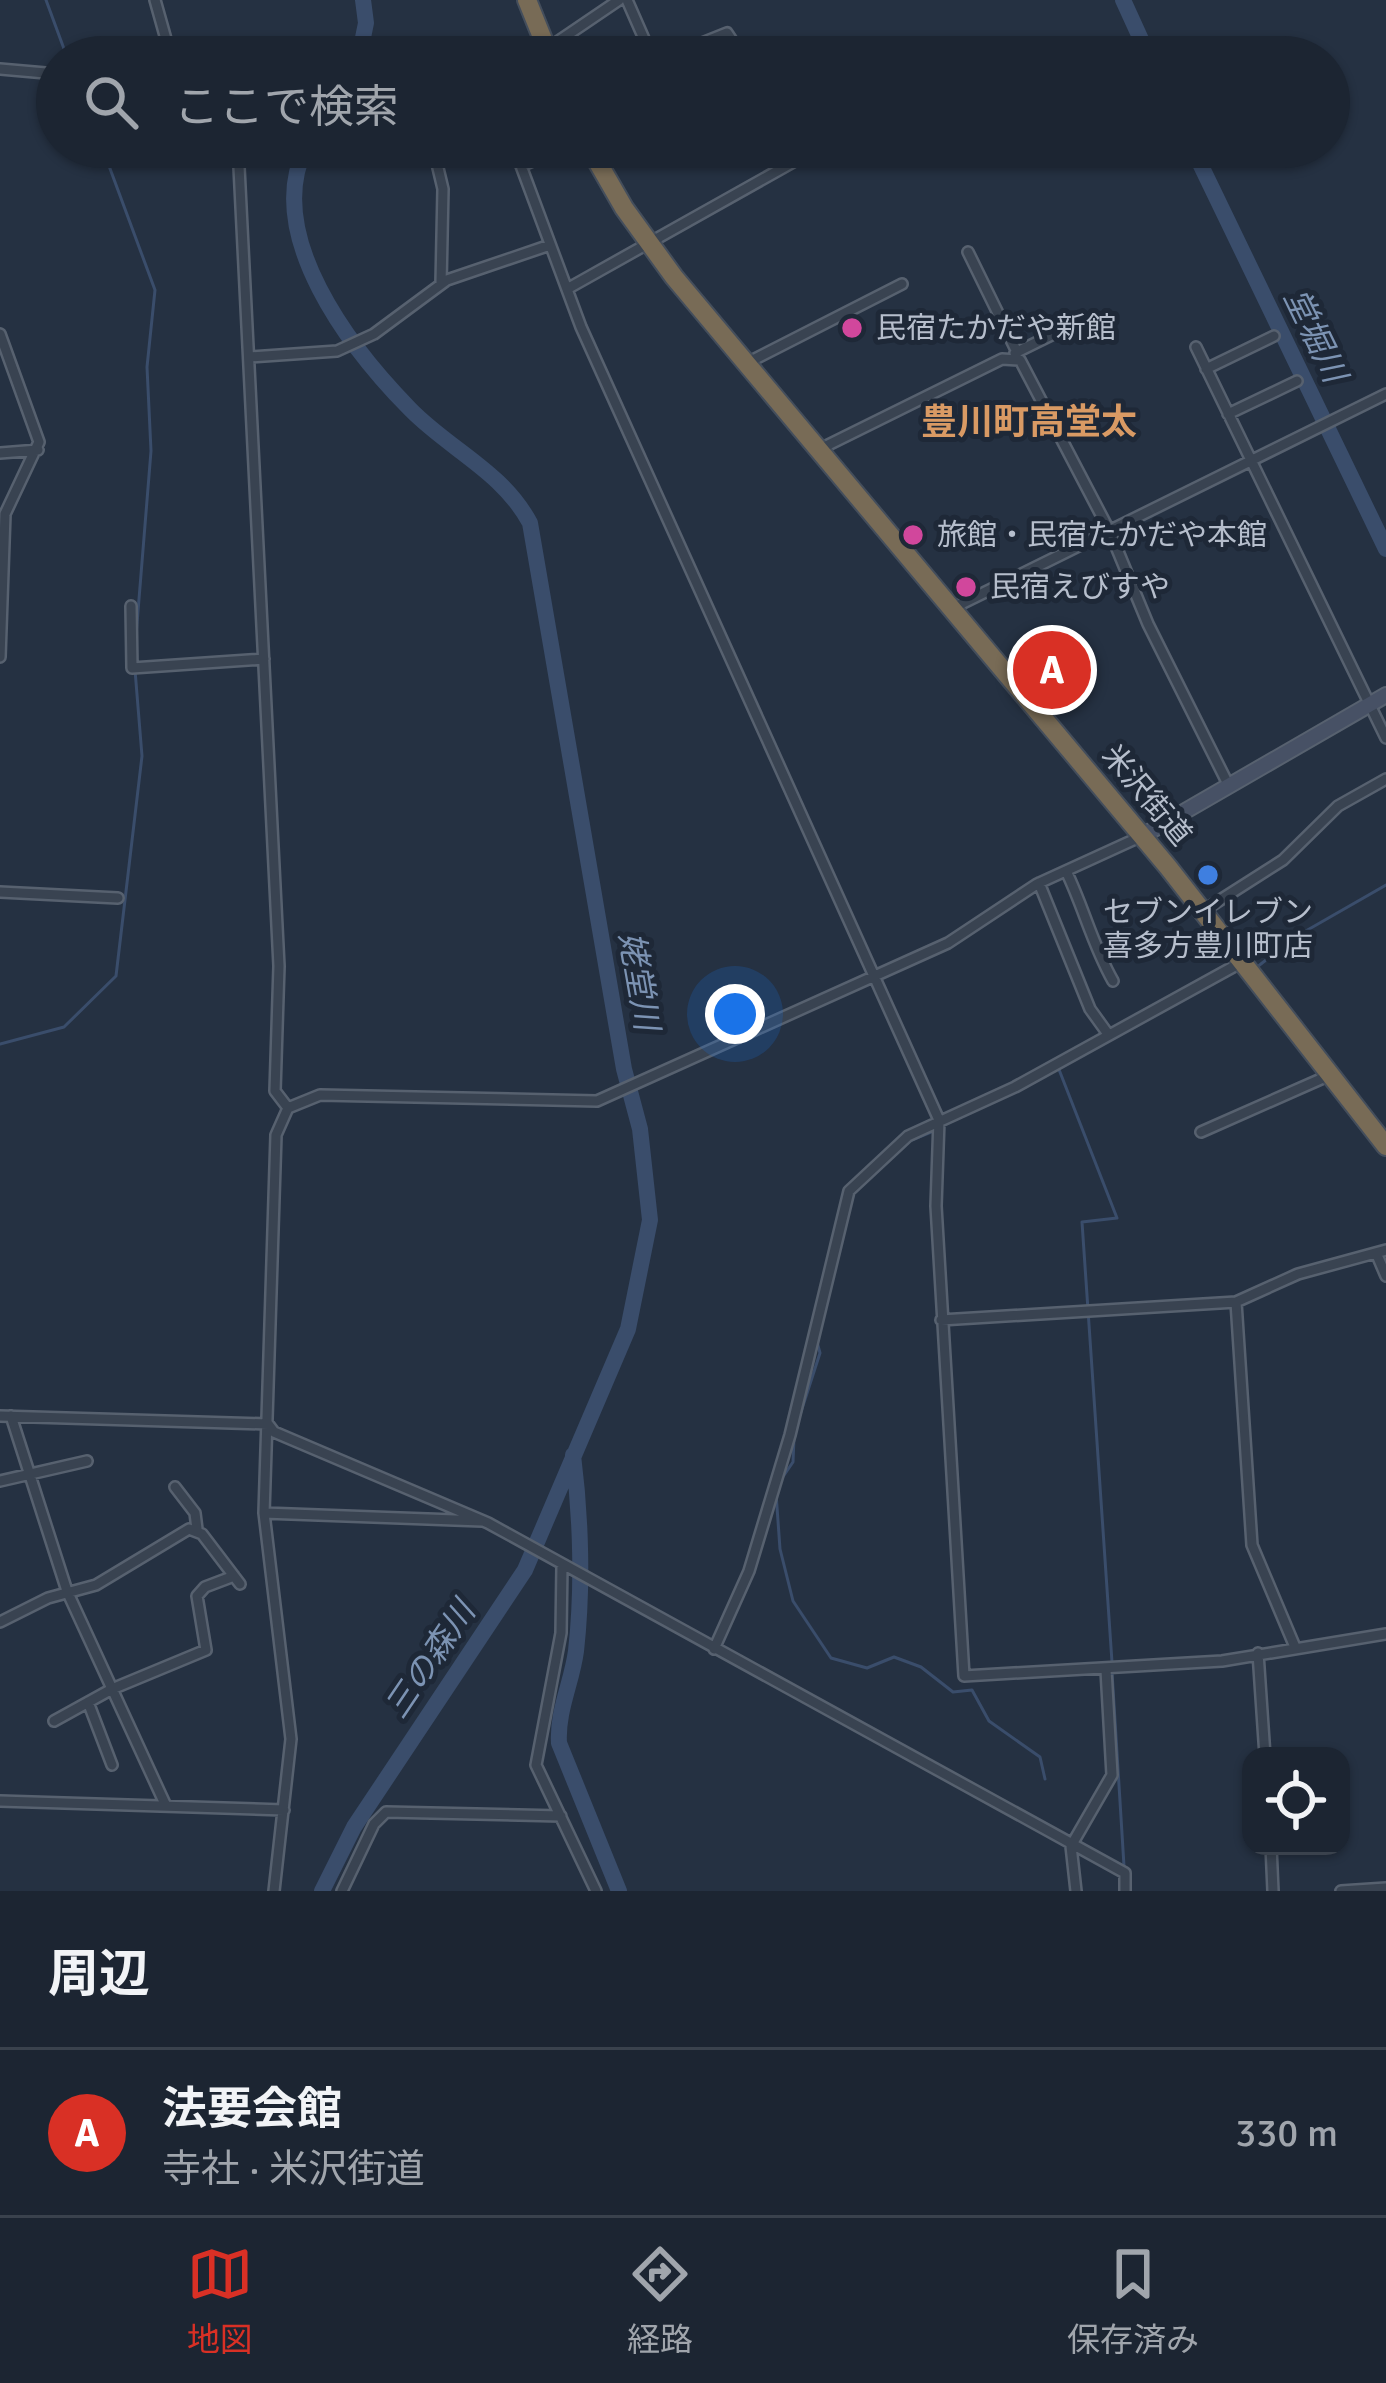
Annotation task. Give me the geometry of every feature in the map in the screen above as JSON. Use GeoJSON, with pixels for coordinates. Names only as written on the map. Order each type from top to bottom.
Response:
{"type":"FeatureCollection","features":[{"type":"Feature","properties":{"kind":"highway"},"geometry":{"type":"LineString","coordinates":[[527,0],[538,36]]}},
{"type":"Feature","properties":{"kind":"highway","name":"米沢街道"},"geometry":{"type":"LineString","coordinates":[[602,168],[650,243],[1142,836],[1386,1147]]}},
{"type":"Feature","properties":{"kind":"street"},"geometry":{"type":"LineString","coordinates":[[155,0],[165,36]]}},
{"type":"Feature","properties":{"kind":"street"},"geometry":{"type":"LineString","coordinates":[[571,36],[623,0],[641,36]]}},
{"type":"Feature","properties":{"kind":"street"},"geometry":{"type":"LineString","coordinates":[[0,69],[36,72]]}},
{"type":"Feature","properties":{"kind":"street"},"geometry":{"type":"LineString","coordinates":[[239,168],[279,967],[275,1091],[287,1108]]}},
{"type":"Feature","properties":{"kind":"street"},"geometry":{"type":"LineString","coordinates":[[438,168],[443,189],[441,284]]}},
{"type":"Feature","properties":{"kind":"street"},"geometry":{"type":"LineString","coordinates":[[522,168],[567,290],[940,1120],[936,1206],[964,1676],[1106,1670],[1386,1634]]}},
{"type":"Feature","properties":{"kind":"street"},"geometry":{"type":"LineString","coordinates":[[567,290],[781,168]]}},
{"type":"Feature","properties":{"kind":"street"},"geometry":{"type":"LineString","coordinates":[[249,357],[337,351],[368,337],[441,284],[551,245]]}},
{"type":"Feature","properties":{"kind":"street"},"geometry":{"type":"LineString","coordinates":[[968,252],[1015,355],[1026,366],[1110,532],[1148,624],[1229,786]]}},
{"type":"Feature","properties":{"kind":"street"},"geometry":{"type":"LineString","coordinates":[[747,363],[902,284]]}},
{"type":"Feature","properties":{"kind":"street"},"geometry":{"type":"LineString","coordinates":[[819,449],[1080,321]]}},
{"type":"Feature","properties":{"kind":"street"},"geometry":{"type":"LineString","coordinates":[[0,334],[36,430],[38,449],[5,514],[0,656]]}},
{"type":"Feature","properties":{"kind":"street"},"geometry":{"type":"LineString","coordinates":[[1207,369],[1274,336]]}},
{"type":"Feature","properties":{"kind":"street"},"geometry":{"type":"LineString","coordinates":[[1196,347],[1386,737]]}},
{"type":"Feature","properties":{"kind":"street"},"geometry":{"type":"LineString","coordinates":[[1228,414],[1298,381]]}},
{"type":"Feature","properties":{"kind":"street"},"geometry":{"type":"LineString","coordinates":[[951,609],[1386,394]]}},
{"type":"Feature","properties":{"kind":"street"},"geometry":{"type":"LineString","coordinates":[[0,453],[38,449]]}},
{"type":"Feature","properties":{"kind":"street"},"geometry":{"type":"LineString","coordinates":[[131,606],[132,668],[264,659]]}},
{"type":"Feature","properties":{"kind":"street"},"geometry":{"type":"LineString","coordinates":[[274,1891],[291,1738],[264,1513],[276,1135],[287,1108],[320,1095],[582,1104],[948,943],[1040,883],[1142,836],[1386,695]]}},
{"type":"Feature","properties":{"kind":"street"},"geometry":{"type":"LineString","coordinates":[[1203,911],[1283,860],[1338,806],[1386,779]]}},
{"type":"Feature","properties":{"kind":"street"},"geometry":{"type":"LineString","coordinates":[[1066,871],[1084,906],[1084,924],[1113,981]]}},
{"type":"Feature","properties":{"kind":"street"},"geometry":{"type":"LineString","coordinates":[[1040,883],[1090,1009],[1108,1034]]}},
{"type":"Feature","properties":{"kind":"street"},"geometry":{"type":"LineString","coordinates":[[0,892],[118,898]]}},
{"type":"Feature","properties":{"kind":"street"},"geometry":{"type":"LineString","coordinates":[[713,1649],[749,1571],[790,1436],[844,1199],[900,1141],[1015,1087],[1242,962]]}},
{"type":"Feature","properties":{"kind":"street"},"geometry":{"type":"LineString","coordinates":[[1201,1132],[1330,1075]]}},
{"type":"Feature","properties":{"kind":"street"},"geometry":{"type":"LineString","coordinates":[[941,1320],[1236,1302],[1289,1277],[1381,1253],[1386,1276]]}},
{"type":"Feature","properties":{"kind":"street"},"geometry":{"type":"LineString","coordinates":[[1236,1302],[1252,1545],[1295,1646]]}},
{"type":"Feature","properties":{"kind":"street"},"geometry":{"type":"LineString","coordinates":[[166,1806],[67,1592],[5,1416],[268,1424]]}},
{"type":"Feature","properties":{"kind":"street"},"geometry":{"type":"LineString","coordinates":[[268,1424],[274,1432],[522,1542],[1125,1873],[1125,1891]]}},
{"type":"Feature","properties":{"kind":"street"},"geometry":{"type":"LineString","coordinates":[[0,1480],[87,1461]]}},
{"type":"Feature","properties":{"kind":"street"},"geometry":{"type":"LineString","coordinates":[[54,1721],[112,1689],[206,1650],[197,1596],[205,1587],[237,1580],[197,1529],[195,1513],[175,1487]]}},
{"type":"Feature","properties":{"kind":"street"},"geometry":{"type":"LineString","coordinates":[[264,1513],[482,1521]]}},
{"type":"Feature","properties":{"kind":"street"},"geometry":{"type":"LineString","coordinates":[[0,1622],[67,1592],[96,1585],[160,1544],[197,1529]]}},
{"type":"Feature","properties":{"kind":"street"},"geometry":{"type":"LineString","coordinates":[[561,1564],[561,1633],[536,1765],[596,1891]]}},
{"type":"Feature","properties":{"kind":"street"},"geometry":{"type":"LineString","coordinates":[[1258,1654],[1264,1747]]}},
{"type":"Feature","properties":{"kind":"street"},"geometry":{"type":"LineString","coordinates":[[1076,1891],[1071,1846],[1112,1775],[1106,1670]]}},
{"type":"Feature","properties":{"kind":"street"},"geometry":{"type":"LineString","coordinates":[[88,1702],[112,1765]]}},
{"type":"Feature","properties":{"kind":"street"},"geometry":{"type":"LineString","coordinates":[[0,1802],[284,1810]]}},
{"type":"Feature","properties":{"kind":"street"},"geometry":{"type":"LineString","coordinates":[[342,1891],[374,1824],[386,1812],[561,1816]]}},
{"type":"Feature","properties":{"kind":"street"},"geometry":{"type":"LineString","coordinates":[[1271,1855],[1274,1891]]}},
{"type":"Feature","properties":{"kind":"street"},"geometry":{"type":"LineString","coordinates":[[1341,1891],[1386,1888]]}},
{"type":"Feature","properties":{"kind":"waterway"},"geometry":{"type":"LineString","coordinates":[[46,0],[59,36]]}},
{"type":"Feature","properties":{"kind":"waterway","name":"姥堂川"},"geometry":{"type":"LineString","coordinates":[[363,0],[363,36]]}},
{"type":"Feature","properties":{"kind":"waterway","name":"堂堀川"},"geometry":{"type":"LineString","coordinates":[[1123,0],[1139,36]]}},
{"type":"Feature","properties":{"kind":"waterway"},"geometry":{"type":"LineString","coordinates":[[110,168],[155,290],[147,367],[151,451],[136,636]]}},
{"type":"Feature","properties":{"kind":"waterway","name":"姥堂川"},"geometry":{"type":"LineString","coordinates":[[299,168],[295,217],[304,253],[340,323],[410,409],[505,489],[530,523],[624,1069],[640,1129],[650,1220],[628,1329],[525,1570],[354,1827],[322,1891]]}},
{"type":"Feature","properties":{"kind":"waterway","name":"堂堀川"},"geometry":{"type":"LineString","coordinates":[[1202,168],[1386,549]]}},
{"type":"Feature","properties":{"kind":"waterway"},"geometry":{"type":"LineString","coordinates":[[0,1044],[64,1027],[116,976],[142,756],[135,670]]}},
{"type":"Feature","properties":{"kind":"waterway"},"geometry":{"type":"LineString","coordinates":[[1257,967],[1297,936],[1386,885]]}},
{"type":"Feature","properties":{"kind":"waterway"},"geometry":{"type":"LineString","coordinates":[[1058,1067],[1117,1218],[1082,1222],[1112,1662]]}},
{"type":"Feature","properties":{"kind":"waterway"},"geometry":{"type":"LineString","coordinates":[[907,1142],[936,1130]]}},
{"type":"Feature","properties":{"kind":"waterway"},"geometry":{"type":"LineString","coordinates":[[886,1163],[900,1149]]}},
{"type":"Feature","properties":{"kind":"waterway"},"geometry":{"type":"LineString","coordinates":[[799,1418],[820,1353],[817,1342]]}},
{"type":"Feature","properties":{"kind":"waterway"},"geometry":{"type":"LineString","coordinates":[[778,1484],[793,1462],[794,1438]]}},
{"type":"Feature","properties":{"kind":"waterway","name":"姥堂川"},"geometry":{"type":"LineString","coordinates":[[573,1455],[580,1603],[559,1743],[619,1891]]}},
{"type":"Feature","properties":{"kind":"waterway"},"geometry":{"type":"LineString","coordinates":[[776,1493],[780,1549],[793,1601],[831,1658],[867,1668],[894,1657],[921,1667],[953,1692],[972,1690],[989,1721],[1040,1757],[1045,1779]]}},
{"type":"Feature","properties":{"kind":"waterway"},"geometry":{"type":"LineString","coordinates":[[1112,1672],[1124,1866]]}},
{"type":"Feature","properties":{"kind":"place","name":"民宿たかだや新館"},"geometry":{"type":"Point","coordinates":[852,328]}},
{"type":"Feature","properties":{"kind":"place","name":"旅館・民宿たかだや本館"},"geometry":{"type":"Point","coordinates":[913,535]}},
{"type":"Feature","properties":{"kind":"place","name":"民宿えびすや"},"geometry":{"type":"Point","coordinates":[966,587]}},
{"type":"Feature","properties":{"kind":"place","name":"法要会館"},"geometry":{"type":"Point","coordinates":[1052,670]}},
{"type":"Feature","properties":{"kind":"place","name":"セブンイレブン 喜多方豊川町店"},"geometry":{"type":"Point","coordinates":[1208,875]}},
{"type":"Feature","properties":{"kind":"district","name":"豊川町高堂太"},"geometry":{"type":"Point","coordinates":[1029,421]}},
{"type":"Feature","properties":{"kind":"water label","name":"三の森川"},"geometry":{"type":"Point","coordinates":[429,1659]}}]}
